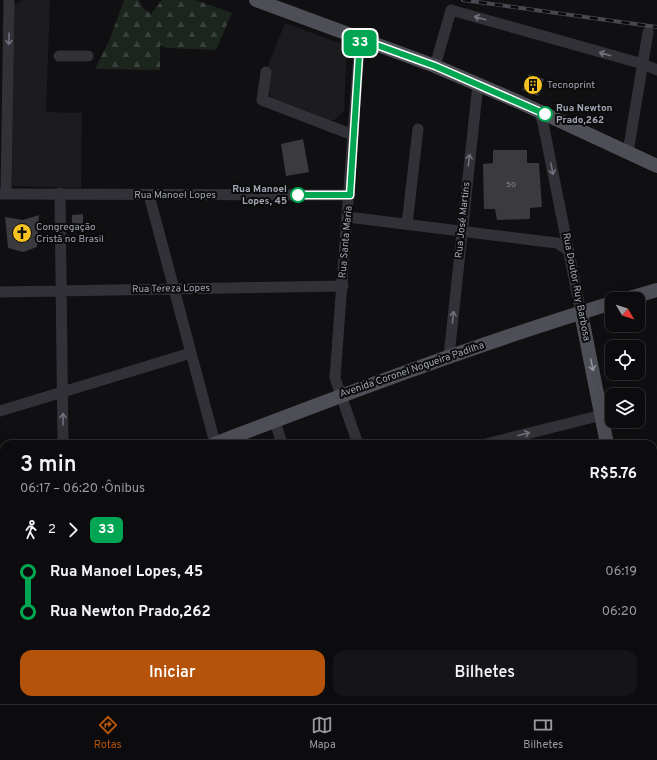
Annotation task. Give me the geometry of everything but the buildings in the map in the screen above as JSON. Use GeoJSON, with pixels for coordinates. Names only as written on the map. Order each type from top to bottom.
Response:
{"type":"FeatureCollection","features":[{"type":"Feature","properties":{"kind":"main road"},"geometry":{"type":"LineString","coordinates":[[256,0],[435,66],[539,111],[657,166]]}},
{"type":"Feature","properties":{"kind":"main road"},"geometry":{"type":"LineString","coordinates":[[645,293],[657,290]]}},
{"type":"Feature","properties":{"kind":"main road","name":"Avenida Coronel Nogueira Padilha"},"geometry":{"type":"LineString","coordinates":[[225,440],[449,356],[605,305]]}},
{"type":"Feature","properties":{"kind":"main road","name":"Rua Doutor Ruy Barbosa"},"geometry":{"type":"LineString","coordinates":[[581,313],[606,440]]}},
{"type":"Feature","properties":{"kind":"street"},"geometry":{"type":"LineString","coordinates":[[3,194],[9,0]]}},
{"type":"Feature","properties":{"kind":"street"},"geometry":{"type":"LineString","coordinates":[[435,66],[451,10],[643,64],[657,70]]}},
{"type":"Feature","properties":{"kind":"street"},"geometry":{"type":"LineString","coordinates":[[628,152],[648,32]]}},
{"type":"Feature","properties":{"kind":"street","name":"Rua Santa Maria"},"geometry":{"type":"LineString","coordinates":[[356,440],[335,378],[350,195],[360,39]]}},
{"type":"Feature","properties":{"kind":"street"},"geometry":{"type":"LineString","coordinates":[[59,56],[88,56]]}},
{"type":"Feature","properties":{"kind":"street"},"geometry":{"type":"LineString","coordinates":[[266,72],[262,100],[353,135]]}},
{"type":"Feature","properties":{"kind":"street","name":"Rua José Martins"},"geometry":{"type":"LineString","coordinates":[[449,356],[478,84]]}},
{"type":"Feature","properties":{"kind":"street","name":"Rua Doutor Ruy Barbosa"},"geometry":{"type":"LineString","coordinates":[[539,111],[581,313]]}},
{"type":"Feature","properties":{"kind":"street"},"geometry":{"type":"LineString","coordinates":[[544,131],[548,123],[557,120]]}},
{"type":"Feature","properties":{"kind":"street"},"geometry":{"type":"LineString","coordinates":[[408,224],[418,129]]}},
{"type":"Feature","properties":{"kind":"street"},"geometry":{"type":"LineString","coordinates":[[60,193],[63,440]]}},
{"type":"Feature","properties":{"kind":"street","name":"Rua Manoel Lopes"},"geometry":{"type":"LineString","coordinates":[[3,194],[350,195]]}},
{"type":"Feature","properties":{"kind":"street"},"geometry":{"type":"LineString","coordinates":[[149,195],[213,440]]}},
{"type":"Feature","properties":{"kind":"street"},"geometry":{"type":"LineString","coordinates":[[348,217],[548,242],[563,246],[569,251]]}},
{"type":"Feature","properties":{"kind":"street"},"geometry":{"type":"LineString","coordinates":[[548,242],[560,235],[564,227]]}},
{"type":"Feature","properties":{"kind":"street","name":"Rua Tereza Lopes"},"geometry":{"type":"LineString","coordinates":[[0,292],[343,286]]}},
{"type":"Feature","properties":{"kind":"street"},"geometry":{"type":"LineString","coordinates":[[0,412],[191,353]]}},
{"type":"Feature","properties":{"kind":"street"},"geometry":{"type":"LineString","coordinates":[[503,440],[602,415]]}},
{"type":"Feature","properties":{"kind":"street"},"geometry":{"type":"LineString","coordinates":[[275,421],[281,440]]}},
{"type":"Feature","properties":{"kind":"shaded area"},"geometry":{"type":"Polygon","coordinates":[[[22,0],[50,0],[46,112],[82,113],[81,188],[12,186],[13,6],[22,0]]]}},
{"type":"Feature","properties":{"kind":"shaded area"},"geometry":{"type":"Polygon","coordinates":[[[285,23],[347,46],[344,111],[334,120],[330,120],[271,97],[267,91],[269,63],[285,23]]]}},
{"type":"Feature","properties":{"kind":"green space"},"geometry":{"type":"Polygon","coordinates":[[[124,0],[139,0],[144,9],[151,14],[162,0],[196,0],[232,13],[216,50],[167,48],[160,45],[160,70],[95,69],[109,41],[124,0]]]}},
{"type":"Feature","properties":{"kind":"railway"},"geometry":{"type":"LineString","coordinates":[[463,0],[657,27]]}},
{"type":"Feature","properties":{"kind":"bus line","name":"33"},"geometry":{"type":"LineString","coordinates":[[298,195],[350,195],[360,39],[435,66],[545,114]]}},
{"type":"Feature","properties":{"kind":"place","name":"Tecnoprint"},"geometry":{"type":"Point","coordinates":[533,85]}},
{"type":"Feature","properties":{"kind":"place","name":"Rua Newton Prado,262"},"geometry":{"type":"Point","coordinates":[545,114]}},
{"type":"Feature","properties":{"kind":"place","name":"Rua Manoel Lopes, 45"},"geometry":{"type":"Point","coordinates":[298,195]}},
{"type":"Feature","properties":{"kind":"place","name":"Congregação Cristã no Brasil"},"geometry":{"type":"Point","coordinates":[22,233]}}]}
